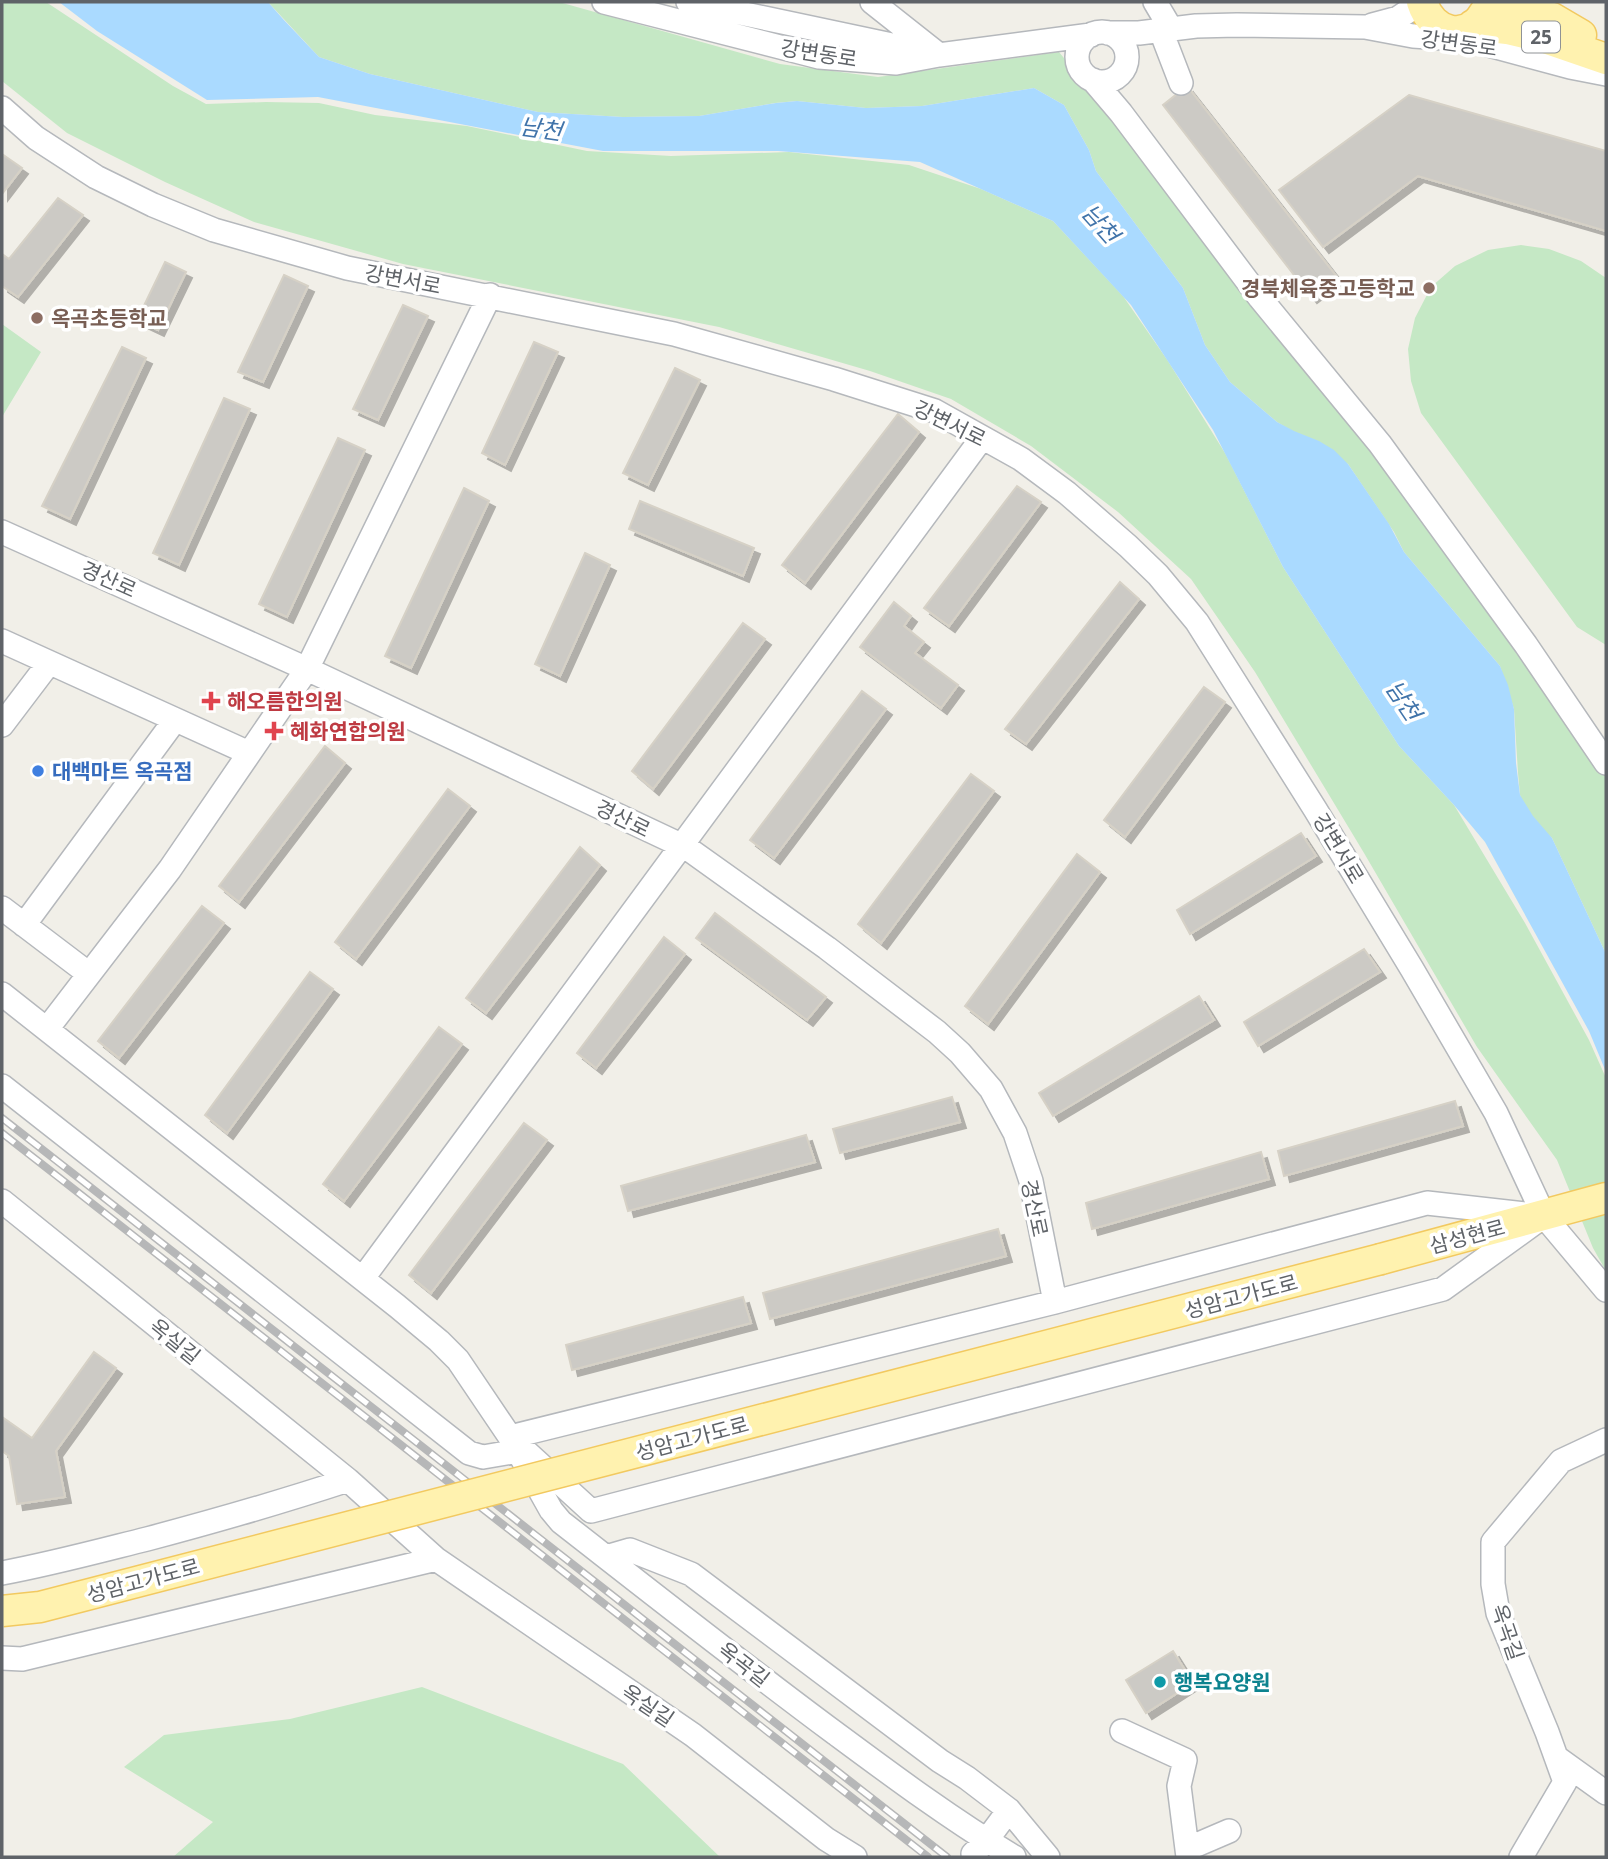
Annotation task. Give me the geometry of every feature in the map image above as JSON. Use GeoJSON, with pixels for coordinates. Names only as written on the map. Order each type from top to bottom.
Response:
{"type":"FeatureCollection","features":[{"type":"Feature","properties":{"kind":"main road"},"geometry":{"type":"LineString","coordinates":[[1422,2],[1425,13],[1432,22],[1442,28]]}},
{"type":"Feature","properties":{"kind":"main road","name":"25"},"geometry":{"type":"LineString","coordinates":[[1504,2],[1552,18]]}},
{"type":"Feature","properties":{"kind":"main road","name":"25"},"geometry":{"type":"LineString","coordinates":[[1527,2],[1580,34],[1606,57]]}},
{"type":"Feature","properties":{"kind":"main road","name":"25"},"geometry":{"type":"LineString","coordinates":[[1442,28],[1463,30],[1481,13],[1507,29],[1606,57]]}},
{"type":"Feature","properties":{"kind":"main road","name":"삼성현로"},"geometry":{"type":"LineString","coordinates":[[1381,1259],[1606,1198]]}},
{"type":"Feature","properties":{"kind":"main road","name":"성암고가도로"},"geometry":{"type":"LineString","coordinates":[[2,1611],[40,1607],[1381,1259]]}},
{"type":"Feature","properties":{"kind":"street","name":"강변동로"},"geometry":{"type":"LineString","coordinates":[[604,2],[819,57],[896,63],[1065,37],[1237,25],[1365,27],[1413,36],[1457,39],[1606,74]]}},
{"type":"Feature","properties":{"kind":"street"},"geometry":{"type":"LineString","coordinates":[[688,2],[939,55]]}},
{"type":"Feature","properties":{"kind":"street"},"geometry":{"type":"LineString","coordinates":[[872,2],[939,55]]}},
{"type":"Feature","properties":{"kind":"street"},"geometry":{"type":"LineString","coordinates":[[1155,2],[1181,83]]}},
{"type":"Feature","properties":{"kind":"street"},"geometry":{"type":"LineString","coordinates":[[1365,27],[1385,2]]}},
{"type":"Feature","properties":{"kind":"street","name":"강변동로"},"geometry":{"type":"LineString","coordinates":[[1365,27],[1398,18],[1422,2]]}},
{"type":"Feature","properties":{"kind":"street","name":"강변동로"},"geometry":{"type":"LineString","coordinates":[[1394,32],[1442,28]]}},
{"type":"Feature","properties":{"kind":"street"},"geometry":{"type":"LineString","coordinates":[[1093,80],[1101,82],[1117,78],[1135,53],[1163,30]]}},
{"type":"Feature","properties":{"kind":"street"},"geometry":{"type":"LineString","coordinates":[[1078,62],[1077,54],[1085,39],[1100,34],[1115,35],[1126,48],[1125,68],[1119,85],[1121,113]]}},
{"type":"Feature","properties":{"kind":"street","name":"강변동로"},"geometry":{"type":"LineString","coordinates":[[1039,43],[1062,50],[1078,62],[1086,76],[1093,80],[1121,113],[1260,298],[1380,444],[1526,645],[1606,763]]}},
{"type":"Feature","properties":{"kind":"street","name":"강변서로"},"geometry":{"type":"LineString","coordinates":[[2,108],[36,138],[96,177],[153,205],[214,230],[347,268],[674,334],[781,363],[935,411],[1021,459],[1067,492],[1128,545],[1158,575],[1197,622],[1419,981],[1496,1113],[1548,1214],[1606,1290]]}},
{"type":"Feature","properties":{"kind":"street"},"geometry":{"type":"LineString","coordinates":[[47,1029],[170,869],[307,669],[490,295]]}},
{"type":"Feature","properties":{"kind":"street"},"geometry":{"type":"LineString","coordinates":[[363,1278],[982,438]]}},
{"type":"Feature","properties":{"kind":"street","name":"경산로"},"geometry":{"type":"LineString","coordinates":[[2,532],[307,669],[687,848],[827,948],[945,1039],[991,1089],[1015,1133],[1031,1181],[1055,1302]]}},
{"type":"Feature","properties":{"kind":"street"},"geometry":{"type":"LineString","coordinates":[[2,641],[249,753]]}},
{"type":"Feature","properties":{"kind":"street"},"geometry":{"type":"LineString","coordinates":[[2,725],[50,663]]}},
{"type":"Feature","properties":{"kind":"street"},"geometry":{"type":"LineString","coordinates":[[24,925],[175,720]]}},
{"type":"Feature","properties":{"kind":"street"},"geometry":{"type":"LineString","coordinates":[[2,908],[89,974]]}},
{"type":"Feature","properties":{"kind":"street"},"geometry":{"type":"LineString","coordinates":[[2,994],[439,1340],[458,1360],[514,1444],[591,1511],[1443,1289],[1548,1214]]}},
{"type":"Feature","properties":{"kind":"street"},"geometry":{"type":"LineString","coordinates":[[2,1086],[469,1453],[483,1457],[514,1444],[1427,1203],[1548,1214]]}},
{"type":"Feature","properties":{"kind":"street","name":"옥실길"},"geometry":{"type":"LineString","coordinates":[[2,1201],[348,1480],[436,1559],[693,1735],[826,1839],[855,1857]]}},
{"type":"Feature","properties":{"kind":"street","name":"옥곡길"},"geometry":{"type":"LineString","coordinates":[[1521,1857],[1565,1782],[1498,1613],[1493,1584],[1493,1542],[1562,1461],[1606,1440]]}},
{"type":"Feature","properties":{"kind":"street","name":"옥곡길"},"geometry":{"type":"LineString","coordinates":[[514,1444],[556,1516],[791,1700],[880,1766],[980,1847],[1014,1857]]}},
{"type":"Feature","properties":{"kind":"street"},"geometry":{"type":"LineString","coordinates":[[2,1573],[41,1566],[171,1532],[348,1480]]}},
{"type":"Feature","properties":{"kind":"street"},"geometry":{"type":"LineString","coordinates":[[606,1557],[630,1550],[691,1574],[1009,1810],[1048,1857]]}},
{"type":"Feature","properties":{"kind":"street"},"geometry":{"type":"LineString","coordinates":[[2,1658],[22,1659],[436,1559]]}},
{"type":"Feature","properties":{"kind":"street"},"geometry":{"type":"LineString","coordinates":[[1122,1731],[1185,1760],[1179,1786],[1187,1853],[1229,1831]]}},
{"type":"Feature","properties":{"kind":"street"},"geometry":{"type":"LineString","coordinates":[[1556,1757],[1606,1793]]}},
{"type":"Feature","properties":{"kind":"street"},"geometry":{"type":"LineString","coordinates":[[980,1847],[1009,1810]]}},
{"type":"Feature","properties":{"kind":"green space"},"geometry":{"type":"Polygon","coordinates":[[[2,2],[46,2],[173,86],[206,104],[319,103],[375,115],[467,126],[587,151],[671,156],[789,152],[909,165],[981,189],[1053,221],[1123,296],[1168,361],[1225,453],[1283,567],[1399,746],[1454,805],[1525,923],[1589,1040],[1606,1078],[1606,1271],[1593,1248],[1557,1160],[1477,1047],[1255,672],[1191,579],[1118,512],[1031,446],[951,399],[870,371],[719,327],[403,264],[254,222],[165,182],[67,133],[2,81],[2,2]]]}},
{"type":"Feature","properties":{"kind":"green space"},"geometry":{"type":"Polygon","coordinates":[[[268,2],[559,2],[780,64],[878,77],[1059,52],[1380,444],[1606,763],[1606,954],[1552,838],[1527,816],[1520,795],[1514,709],[1500,666],[1404,552],[1394,532],[1348,464],[1277,422],[1230,382],[1205,345],[1183,288],[1096,171],[1089,150],[1064,105],[1034,88],[922,106],[866,108],[797,101],[699,116],[623,117],[538,112],[370,74],[319,57],[268,2]]]}},
{"type":"Feature","properties":{"kind":"green space"},"geometry":{"type":"Polygon","coordinates":[[[1521,245],[1549,249],[1581,261],[1606,278],[1606,645],[1577,627],[1421,413],[1411,381],[1408,349],[1415,318],[1431,287],[1455,266],[1488,250],[1521,245]]]}},
{"type":"Feature","properties":{"kind":"green space"},"geometry":{"type":"Polygon","coordinates":[[[2,324],[41,352],[2,417],[2,324]]]}},
{"type":"Feature","properties":{"kind":"green space"},"geometry":{"type":"Polygon","coordinates":[[[422,1687],[623,1764],[720,1857],[173,1857],[213,1822],[124,1767],[164,1735],[290,1719],[422,1687]]]}},
{"type":"Feature","properties":{"kind":"water","name":"남천"},"geometry":{"type":"Polygon","coordinates":[[[59,2],[268,2],[319,57],[370,74],[538,112],[623,117],[699,116],[797,101],[866,108],[922,106],[1034,88],[1064,105],[1089,150],[1096,171],[1183,288],[1205,345],[1230,382],[1277,422],[1319,441],[1334,450],[1348,464],[1389,524],[1404,552],[1500,666],[1514,709],[1520,795],[1533,816],[1552,838],[1606,954],[1606,1072],[1589,1031],[1485,842],[1399,746],[1283,567],[1213,430],[1131,305],[1053,221],[920,162],[778,151],[603,151],[318,97],[207,100],[97,31],[59,2]]]}},
{"type":"Feature","properties":{"kind":"building"},"geometry":{"type":"Polygon","coordinates":[[[1187,86],[1337,277],[1311,297],[1163,105],[1187,86]]]}},
{"type":"Feature","properties":{"kind":"building"},"geometry":{"type":"Polygon","coordinates":[[[1409,95],[1606,151],[1606,231],[1418,176],[1323,247],[1279,190],[1409,95]]]}},
{"type":"Feature","properties":{"kind":"building"},"geometry":{"type":"Polygon","coordinates":[[[2,154],[22,168],[2,194],[2,154]]]}},
{"type":"Feature","properties":{"kind":"building"},"geometry":{"type":"Polygon","coordinates":[[[58,198],[83,215],[18,297],[2,286],[2,254],[9,259],[58,198]]]}},
{"type":"Feature","properties":{"kind":"building"},"geometry":{"type":"Polygon","coordinates":[[[165,262],[186,272],[158,330],[137,320],[165,262]]]}},
{"type":"Feature","properties":{"kind":"building"},"geometry":{"type":"Polygon","coordinates":[[[284,275],[308,286],[263,382],[238,372],[284,275]]]}},
{"type":"Feature","properties":{"kind":"building"},"geometry":{"type":"Polygon","coordinates":[[[403,305],[428,316],[378,420],[353,409],[403,305]]]}},
{"type":"Feature","properties":{"kind":"building"},"geometry":{"type":"Polygon","coordinates":[[[534,342],[558,352],[505,465],[482,453],[534,342]]]}},
{"type":"Feature","properties":{"kind":"building"},"geometry":{"type":"Polygon","coordinates":[[[122,347],[146,358],[70,519],[42,506],[122,347]]]}},
{"type":"Feature","properties":{"kind":"building"},"geometry":{"type":"Polygon","coordinates":[[[675,368],[700,380],[648,485],[623,473],[675,368]]]}},
{"type":"Feature","properties":{"kind":"building"},"geometry":{"type":"Polygon","coordinates":[[[224,398],[250,409],[179,565],[153,553],[224,398]]]}},
{"type":"Feature","properties":{"kind":"building"},"geometry":{"type":"Polygon","coordinates":[[[898,414],[919,432],[805,583],[782,565],[898,414]]]}},
{"type":"Feature","properties":{"kind":"building"},"geometry":{"type":"Polygon","coordinates":[[[338,438],[365,450],[287,617],[259,604],[338,438]]]}},
{"type":"Feature","properties":{"kind":"building"},"geometry":{"type":"Polygon","coordinates":[[[1017,486],[1041,502],[949,626],[924,608],[1017,486]]]}},
{"type":"Feature","properties":{"kind":"building"},"geometry":{"type":"Polygon","coordinates":[[[464,488],[489,501],[411,668],[385,656],[464,488]]]}},
{"type":"Feature","properties":{"kind":"building"},"geometry":{"type":"Polygon","coordinates":[[[640,501],[754,548],[743,576],[629,529],[640,501]]]}},
{"type":"Feature","properties":{"kind":"building"},"geometry":{"type":"Polygon","coordinates":[[[585,553],[610,565],[560,676],[535,664],[585,553]]]}},
{"type":"Feature","properties":{"kind":"building"},"geometry":{"type":"Polygon","coordinates":[[[1120,582],[1139,599],[1026,744],[1005,729],[1120,582]]]}},
{"type":"Feature","properties":{"kind":"building"},"geometry":{"type":"Polygon","coordinates":[[[894,602],[911,616],[904,626],[924,642],[915,653],[958,685],[941,708],[860,647],[894,602]]]}},
{"type":"Feature","properties":{"kind":"building"},"geometry":{"type":"Polygon","coordinates":[[[743,623],[765,639],[653,789],[632,771],[743,623]]]}},
{"type":"Feature","properties":{"kind":"building"},"geometry":{"type":"Polygon","coordinates":[[[1204,687],[1225,702],[1125,837],[1104,820],[1204,687]]]}},
{"type":"Feature","properties":{"kind":"building"},"geometry":{"type":"Polygon","coordinates":[[[862,691],[886,709],[774,858],[750,840],[862,691]]]}},
{"type":"Feature","properties":{"kind":"building"},"geometry":{"type":"Polygon","coordinates":[[[325,746],[345,763],[239,902],[219,886],[325,746]]]}},
{"type":"Feature","properties":{"kind":"building"},"geometry":{"type":"Polygon","coordinates":[[[971,774],[994,791],[881,943],[858,924],[971,774]]]}},
{"type":"Feature","properties":{"kind":"building"},"geometry":{"type":"Polygon","coordinates":[[[448,789],[470,806],[356,959],[335,942],[448,789]]]}},
{"type":"Feature","properties":{"kind":"building"},"geometry":{"type":"Polygon","coordinates":[[[1301,833],[1316,856],[1190,934],[1177,910],[1301,833]]]}},
{"type":"Feature","properties":{"kind":"building"},"geometry":{"type":"Polygon","coordinates":[[[580,847],[600,865],[486,1013],[466,998],[580,847]]]}},
{"type":"Feature","properties":{"kind":"building"},"geometry":{"type":"Polygon","coordinates":[[[1077,854],[1100,872],[988,1024],[965,1006],[1077,854]]]}},
{"type":"Feature","properties":{"kind":"building"},"geometry":{"type":"Polygon","coordinates":[[[202,906],[224,923],[119,1058],[98,1041],[202,906]]]}},
{"type":"Feature","properties":{"kind":"building"},"geometry":{"type":"Polygon","coordinates":[[[715,913],[826,997],[807,1020],[696,938],[715,913]]]}},
{"type":"Feature","properties":{"kind":"building"},"geometry":{"type":"Polygon","coordinates":[[[664,937],[685,954],[596,1068],[577,1053],[664,937]]]}},
{"type":"Feature","properties":{"kind":"building"},"geometry":{"type":"Polygon","coordinates":[[[1364,949],[1380,972],[1258,1046],[1244,1022],[1364,949]]]}},
{"type":"Feature","properties":{"kind":"building"},"geometry":{"type":"Polygon","coordinates":[[[310,972],[333,989],[227,1133],[205,1115],[310,972]]]}},
{"type":"Feature","properties":{"kind":"building"},"geometry":{"type":"Polygon","coordinates":[[[1199,996],[1214,1020],[1053,1116],[1039,1093],[1199,996]]]}},
{"type":"Feature","properties":{"kind":"building"},"geometry":{"type":"Polygon","coordinates":[[[439,1027],[462,1044],[344,1201],[323,1184],[439,1027]]]}},
{"type":"Feature","properties":{"kind":"building"},"geometry":{"type":"Polygon","coordinates":[[[952,1097],[960,1122],[840,1153],[833,1129],[952,1097]]]}},
{"type":"Feature","properties":{"kind":"building"},"geometry":{"type":"Polygon","coordinates":[[[1455,1101],[1463,1126],[1284,1176],[1278,1151],[1455,1101]]]}},
{"type":"Feature","properties":{"kind":"building"},"geometry":{"type":"Polygon","coordinates":[[[524,1123],[547,1140],[431,1293],[409,1275],[524,1123]]]}},
{"type":"Feature","properties":{"kind":"building"},"geometry":{"type":"Polygon","coordinates":[[[806,1135],[815,1162],[628,1211],[621,1186],[806,1135]]]}},
{"type":"Feature","properties":{"kind":"building"},"geometry":{"type":"Polygon","coordinates":[[[1261,1152],[1269,1179],[1092,1229],[1086,1203],[1261,1152]]]}},
{"type":"Feature","properties":{"kind":"building"},"geometry":{"type":"Polygon","coordinates":[[[998,1229],[1006,1256],[770,1319],[763,1293],[998,1229]]]}},
{"type":"Feature","properties":{"kind":"building"},"geometry":{"type":"Polygon","coordinates":[[[743,1297],[751,1323],[572,1370],[566,1345],[743,1297]]]}},
{"type":"Feature","properties":{"kind":"building"},"geometry":{"type":"Polygon","coordinates":[[[94,1352],[116,1368],[56,1451],[65,1497],[17,1504],[9,1456],[2,1451],[2,1417],[32,1438],[94,1352]]]}},
{"type":"Feature","properties":{"kind":"building","name":"행복요양원"},"geometry":{"type":"Polygon","coordinates":[[[1173,1651],[1193,1683],[1146,1713],[1126,1680],[1173,1651]]]}},
{"type":"Feature","properties":{"kind":"railway"},"geometry":{"type":"LineString","coordinates":[[2,1118],[947,1857]]}},
{"type":"Feature","properties":{"kind":"railway"},"geometry":{"type":"LineString","coordinates":[[2,1133],[928,1857]]}},
{"type":"Feature","properties":{"kind":"place","name":"경북체육중고등학교"},"geometry":{"type":"Point","coordinates":[1429,288]}},
{"type":"Feature","properties":{"kind":"place","name":"옥곡초등학교"},"geometry":{"type":"Point","coordinates":[37,318]}},
{"type":"Feature","properties":{"kind":"place","name":"해오름한의원"},"geometry":{"type":"Point","coordinates":[211,701]}},
{"type":"Feature","properties":{"kind":"place","name":"혜화연합의원"},"geometry":{"type":"Point","coordinates":[274,731]}},
{"type":"Feature","properties":{"kind":"place","name":"대백마트 옥곡점"},"geometry":{"type":"Point","coordinates":[38,771]}},
{"type":"Feature","properties":{"kind":"place","name":"행복요양원"},"geometry":{"type":"Point","coordinates":[1160,1682]}}]}
